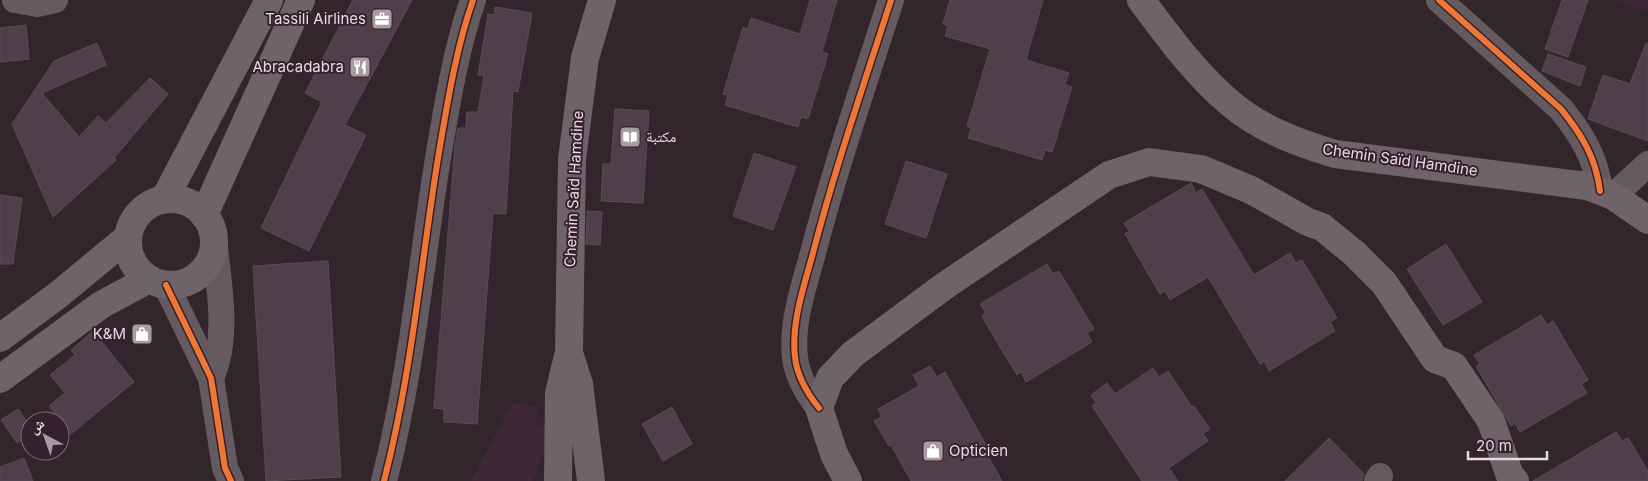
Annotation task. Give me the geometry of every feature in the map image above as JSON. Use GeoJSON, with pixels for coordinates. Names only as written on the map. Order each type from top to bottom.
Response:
{"type":"FeatureCollection","features":[{"type":"Feature","properties":{"kind":"main road"},"geometry":{"type":"LineString","coordinates":[[165,198],[269,0]]}},
{"type":"Feature","properties":{"kind":"main road"},"geometry":{"type":"LineString","coordinates":[[0,379],[101,304],[157,282],[181,284],[200,274],[209,262],[209,226],[301,0]]}},
{"type":"Feature","properties":{"kind":"main road","name":"Chemin Saïd Hamdine"},"geometry":{"type":"LineString","coordinates":[[569,352],[572,159],[585,58],[602,0]]}},
{"type":"Feature","properties":{"kind":"main road","name":"Chemin Saïd Hamdine"},"geometry":{"type":"LineString","coordinates":[[1141,0],[1196,70],[1231,104],[1257,122],[1301,144],[1334,154],[1586,186],[1606,194],[1648,220]]}},
{"type":"Feature","properties":{"kind":"main road"},"geometry":{"type":"LineString","coordinates":[[848,481],[834,454],[819,408],[830,378],[853,354],[943,287],[1093,185],[1109,175],[1149,162],[1201,169],[1251,190],[1308,222],[1322,227],[1354,253],[1384,283],[1435,359],[1454,366],[1491,421],[1510,476],[1515,481]]}},
{"type":"Feature","properties":{"kind":"main road"},"geometry":{"type":"LineString","coordinates":[[157,282],[134,265],[128,253],[127,238],[131,223],[139,212],[151,203],[165,198],[186,200],[199,208],[209,226]]}},
{"type":"Feature","properties":{"kind":"main road"},"geometry":{"type":"LineString","coordinates":[[0,338],[58,295],[127,238]]}},
{"type":"Feature","properties":{"kind":"main road"},"geometry":{"type":"LineString","coordinates":[[555,477],[559,393],[569,352]]}},
{"type":"Feature","properties":{"kind":"main road"},"geometry":{"type":"LineString","coordinates":[[569,352],[579,384],[591,481]]}},
{"type":"Feature","properties":{"kind":"street"},"geometry":{"type":"LineString","coordinates":[[15,0],[37,4],[56,0]]}},
{"type":"Feature","properties":{"kind":"street"},"geometry":{"type":"LineString","coordinates":[[384,481],[401,415],[451,81],[473,0]]}},
{"type":"Feature","properties":{"kind":"street"},"geometry":{"type":"LineString","coordinates":[[819,408],[807,393],[802,382],[795,358],[795,331],[824,211],[891,0]]}},
{"type":"Feature","properties":{"kind":"street"},"geometry":{"type":"LineString","coordinates":[[1439,0],[1561,109],[1578,131],[1592,154],[1606,194],[1648,164]]}},
{"type":"Feature","properties":{"kind":"street"},"geometry":{"type":"LineString","coordinates":[[209,226],[221,330],[216,366],[211,378]]}},
{"type":"Feature","properties":{"kind":"street"},"geometry":{"type":"LineString","coordinates":[[157,282],[211,378],[225,468],[231,481]]}},
{"type":"Feature","properties":{"kind":"shaded area"},"geometry":{"type":"Polygon","coordinates":[[[1617,0],[1648,0],[1648,12],[1617,0]]]}},
{"type":"Feature","properties":{"kind":"shaded area"},"geometry":{"type":"Polygon","coordinates":[[[512,403],[539,407],[535,425],[547,425],[548,439],[535,477],[532,481],[471,481],[512,403]]]}},
{"type":"Feature","properties":{"kind":"building"},"geometry":{"type":"Polygon","coordinates":[[[353,0],[412,0],[345,125],[366,135],[309,251],[261,228],[322,102],[305,93],[353,0]]]}},
{"type":"Feature","properties":{"kind":"building"},"geometry":{"type":"Polygon","coordinates":[[[810,0],[837,0],[822,52],[828,54],[808,119],[801,117],[798,127],[725,105],[728,95],[723,94],[743,27],[748,29],[751,18],[800,34],[810,0]]]}},
{"type":"Feature","properties":{"kind":"building"},"geometry":{"type":"Polygon","coordinates":[[[950,0],[1043,0],[1026,60],[1069,73],[1065,84],[1072,87],[1052,152],[1045,150],[1042,160],[968,138],[971,128],[967,126],[990,49],[945,36],[948,26],[943,24],[950,0]]]}},
{"type":"Feature","properties":{"kind":"building"},"geometry":{"type":"Polygon","coordinates":[[[1562,0],[1588,0],[1568,57],[1545,49],[1562,0]]]}},
{"type":"Feature","properties":{"kind":"building"},"geometry":{"type":"Polygon","coordinates":[[[495,7],[532,13],[518,92],[513,91],[506,214],[493,213],[477,424],[444,422],[444,409],[434,408],[455,145],[458,128],[466,128],[467,112],[478,112],[484,76],[478,75],[488,14],[494,15],[495,7]]]}},
{"type":"Feature","properties":{"kind":"building"},"geometry":{"type":"Polygon","coordinates":[[[26,25],[29,59],[0,62],[0,28],[26,25]]]}},
{"type":"Feature","properties":{"kind":"building"},"geometry":{"type":"Polygon","coordinates":[[[97,43],[106,65],[42,93],[79,137],[98,116],[106,123],[150,78],[168,94],[114,158],[116,160],[53,217],[12,124],[54,61],[97,43]]]}},
{"type":"Feature","properties":{"kind":"building"},"geometry":{"type":"Polygon","coordinates":[[[1646,43],[1648,44],[1648,141],[1588,119],[1603,75],[1630,84],[1646,43]]]}},
{"type":"Feature","properties":{"kind":"building"},"geometry":{"type":"Polygon","coordinates":[[[1548,54],[1586,67],[1580,86],[1542,71],[1548,54]]]}},
{"type":"Feature","properties":{"kind":"building","name":"مكتبة"},"geometry":{"type":"Polygon","coordinates":[[[615,109],[649,111],[643,203],[601,201],[603,164],[611,164],[615,109]]]}},
{"type":"Feature","properties":{"kind":"building"},"geometry":{"type":"Polygon","coordinates":[[[754,153],[796,167],[773,230],[733,216],[754,153]]]}},
{"type":"Feature","properties":{"kind":"building"},"geometry":{"type":"Polygon","coordinates":[[[906,161],[947,174],[926,238],[885,224],[906,161]]]}},
{"type":"Feature","properties":{"kind":"building"},"geometry":{"type":"Polygon","coordinates":[[[1191,183],[1196,193],[1202,189],[1254,275],[1290,253],[1296,263],[1302,260],[1337,318],[1330,322],[1335,331],[1269,371],[1264,361],[1260,364],[1208,277],[1170,300],[1165,291],[1160,294],[1125,234],[1129,231],[1124,223],[1191,183]]]}},
{"type":"Feature","properties":{"kind":"building"},"geometry":{"type":"Polygon","coordinates":[[[0,195],[22,198],[13,264],[0,264],[0,195]]]}},
{"type":"Feature","properties":{"kind":"building"},"geometry":{"type":"Polygon","coordinates":[[[587,211],[602,212],[600,245],[586,244],[587,211]]]}},
{"type":"Feature","properties":{"kind":"building"},"geometry":{"type":"Polygon","coordinates":[[[1446,244],[1482,302],[1443,325],[1407,269],[1446,244]]]}},
{"type":"Feature","properties":{"kind":"building"},"geometry":{"type":"Polygon","coordinates":[[[328,261],[341,477],[266,481],[253,266],[328,261]]]}},
{"type":"Feature","properties":{"kind":"building"},"geometry":{"type":"Polygon","coordinates":[[[1047,264],[1053,274],[1059,271],[1094,329],[1087,333],[1092,342],[1026,382],[1021,372],[1017,375],[991,332],[982,316],[986,313],[980,304],[1047,264]]]}},
{"type":"Feature","properties":{"kind":"building"},"geometry":{"type":"Polygon","coordinates":[[[1541,315],[1547,325],[1553,321],[1588,380],[1581,384],[1587,393],[1520,432],[1515,423],[1511,426],[1476,366],[1480,364],[1474,355],[1541,315]]]}},
{"type":"Feature","properties":{"kind":"building"},"geometry":{"type":"Polygon","coordinates":[[[93,331],[134,382],[71,434],[70,411],[53,411],[49,406],[65,393],[50,375],[75,355],[71,350],[93,331]]]}},
{"type":"Feature","properties":{"kind":"building"},"geometry":{"type":"Polygon","coordinates":[[[930,366],[937,377],[945,372],[991,454],[988,456],[1002,481],[911,481],[891,445],[889,446],[874,421],[882,417],[878,409],[919,386],[913,375],[930,366]]]}},
{"type":"Feature","properties":{"kind":"building"},"geometry":{"type":"Polygon","coordinates":[[[1153,368],[1159,377],[1168,371],[1192,407],[1194,406],[1210,429],[1203,434],[1208,441],[1169,468],[1178,481],[1142,481],[1092,406],[1096,403],[1091,395],[1107,383],[1115,394],[1153,368]]]}},
{"type":"Feature","properties":{"kind":"building"},"geometry":{"type":"Polygon","coordinates":[[[672,407],[692,444],[663,461],[642,424],[672,407]]]}},
{"type":"Feature","properties":{"kind":"building"},"geometry":{"type":"Polygon","coordinates":[[[18,409],[20,412],[20,441],[17,443],[1,420],[18,409]]]}},
{"type":"Feature","properties":{"kind":"building"},"geometry":{"type":"Polygon","coordinates":[[[1616,432],[1622,441],[1628,438],[1648,471],[1648,481],[1533,481],[1616,432]]]}},
{"type":"Feature","properties":{"kind":"building"},"geometry":{"type":"Polygon","coordinates":[[[1329,438],[1364,474],[1362,481],[1285,481],[1329,438]]]}},
{"type":"Feature","properties":{"kind":"building"},"geometry":{"type":"Polygon","coordinates":[[[20,460],[25,461],[33,481],[0,481],[0,467],[20,460]]]}},
{"type":"Feature","properties":{"kind":"cycle path"},"geometry":{"type":"LineString","coordinates":[[384,481],[394,440],[409,358],[449,94],[457,56],[473,0]]}},
{"type":"Feature","properties":{"kind":"cycle path"},"geometry":{"type":"LineString","coordinates":[[819,408],[803,384],[796,364],[794,344],[797,318],[802,291],[831,189],[891,0]]}},
{"type":"Feature","properties":{"kind":"cycle path"},"geometry":{"type":"LineString","coordinates":[[1439,0],[1561,109],[1587,147],[1595,168],[1600,191]]}},
{"type":"Feature","properties":{"kind":"cycle path"},"geometry":{"type":"LineString","coordinates":[[166,285],[211,378],[225,468],[231,481]]}},
{"type":"Feature","properties":{"kind":"place","name":"Tassili Airlines"},"geometry":{"type":"Point","coordinates":[382,19]}},
{"type":"Feature","properties":{"kind":"place","name":"Abracadabra"},"geometry":{"type":"Point","coordinates":[360,67]}},
{"type":"Feature","properties":{"kind":"place","name":"مكتبة"},"geometry":{"type":"Point","coordinates":[630,137]}},
{"type":"Feature","properties":{"kind":"place","name":"K&M"},"geometry":{"type":"Point","coordinates":[142,334]}},
{"type":"Feature","properties":{"kind":"place","name":"Opticien"},"geometry":{"type":"Point","coordinates":[933,451]}}]}
